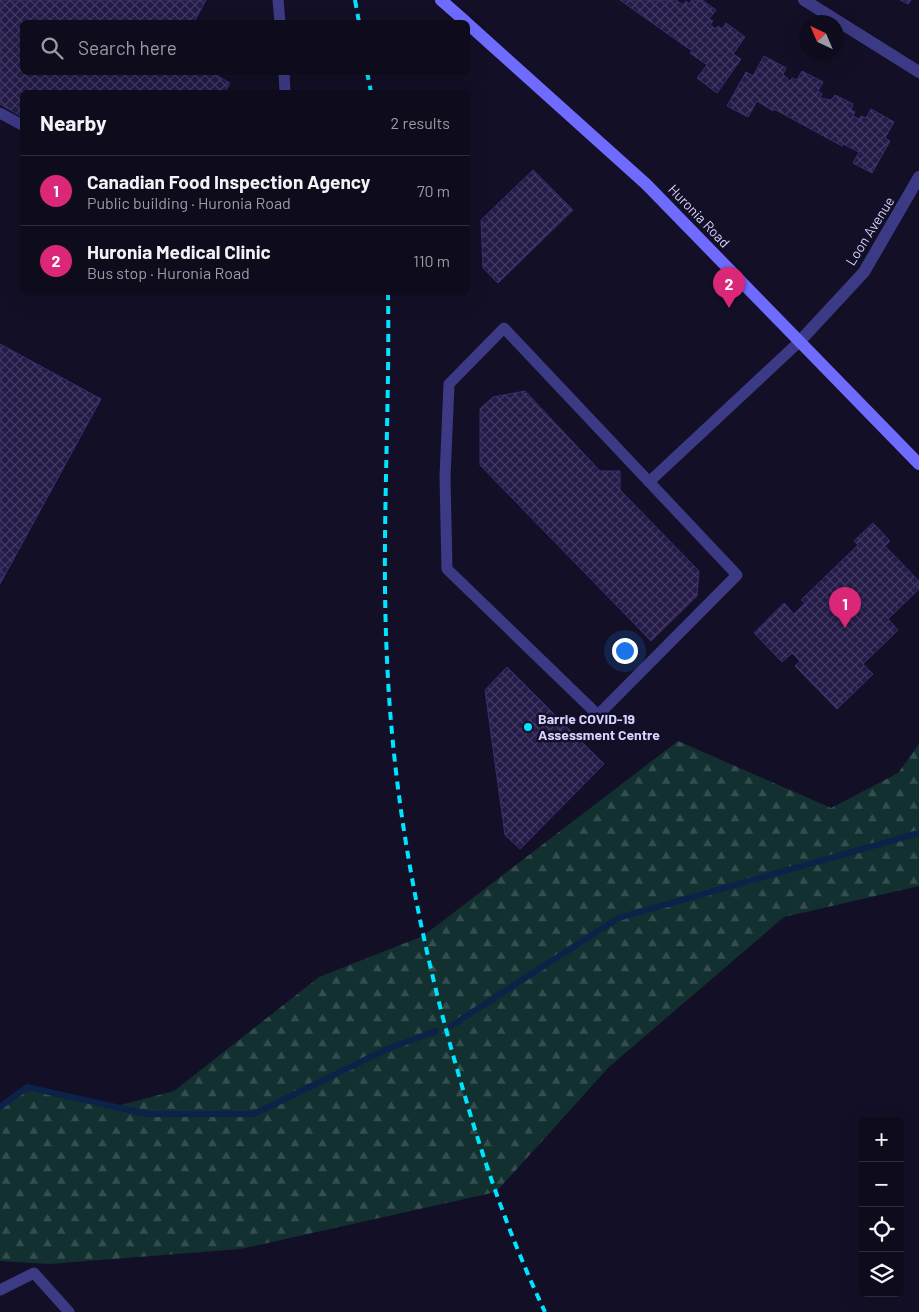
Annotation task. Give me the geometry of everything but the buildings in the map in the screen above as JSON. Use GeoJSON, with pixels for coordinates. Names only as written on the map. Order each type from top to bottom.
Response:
{"type":"FeatureCollection","features":[{"type":"Feature","properties":{"kind":"main road","name":"Huronia Road"},"geometry":{"type":"LineString","coordinates":[[441,0],[464,20]]}},
{"type":"Feature","properties":{"kind":"main road","name":"Huronia Road"},"geometry":{"type":"LineString","coordinates":[[470,26],[646,184],[919,464]]}},
{"type":"Feature","properties":{"kind":"street"},"geometry":{"type":"LineString","coordinates":[[804,0],[919,72]]}},
{"type":"Feature","properties":{"kind":"street","name":"Loon Avenue"},"geometry":{"type":"LineString","coordinates":[[800,341],[864,272],[919,176]]}},
{"type":"Feature","properties":{"kind":"lane"},"geometry":{"type":"LineString","coordinates":[[278,0],[280,20]]}},
{"type":"Feature","properties":{"kind":"lane"},"geometry":{"type":"LineString","coordinates":[[284,75],[285,90]]}},
{"type":"Feature","properties":{"kind":"lane"},"geometry":{"type":"LineString","coordinates":[[0,112],[20,124]]}},
{"type":"Feature","properties":{"kind":"lane"},"geometry":{"type":"LineString","coordinates":[[504,328],[649,482],[737,575],[598,714],[447,569],[445,476],[450,384],[504,328]]}},
{"type":"Feature","properties":{"kind":"lane"},"geometry":{"type":"LineString","coordinates":[[649,482],[738,401],[800,341]]}},
{"type":"Feature","properties":{"kind":"lane"},"geometry":{"type":"LineString","coordinates":[[0,1290],[34,1273],[69,1312]]}},
{"type":"Feature","properties":{"kind":"green space"},"geometry":{"type":"Polygon","coordinates":[[[678,741],[831,808],[898,773],[919,744],[919,886],[784,917],[609,1067],[496,1192],[240,1249],[49,1264],[0,1261],[0,1107],[27,1087],[113,1107],[174,1091],[319,977],[423,936],[678,741]]]}},
{"type":"Feature","properties":{"kind":"waterway"},"geometry":{"type":"LineString","coordinates":[[451,1026],[618,918],[919,833]]}},
{"type":"Feature","properties":{"kind":"waterway"},"geometry":{"type":"LineString","coordinates":[[0,1107],[27,1087],[147,1114],[254,1114],[387,1049],[436,1031]]}},
{"type":"Feature","properties":{"kind":"railway"},"geometry":{"type":"LineString","coordinates":[[355,0],[359,20]]}},
{"type":"Feature","properties":{"kind":"railway"},"geometry":{"type":"LineString","coordinates":[[368,75],[371,90]]}},
{"type":"Feature","properties":{"kind":"railway"},"geometry":{"type":"LineString","coordinates":[[388,295],[385,613],[395,767],[411,875],[447,1034],[479,1144],[499,1201],[545,1312]]}},
{"type":"Feature","properties":{"kind":"place","name":"Huronia Medical Clinic"},"geometry":{"type":"Point","coordinates":[729,308]}},
{"type":"Feature","properties":{"kind":"place","name":"Canadian Food Inspection Agency"},"geometry":{"type":"Point","coordinates":[845,628]}},
{"type":"Feature","properties":{"kind":"place","name":"Barrie COVID-19 Assessment Centre"},"geometry":{"type":"Point","coordinates":[528,727]}}]}
